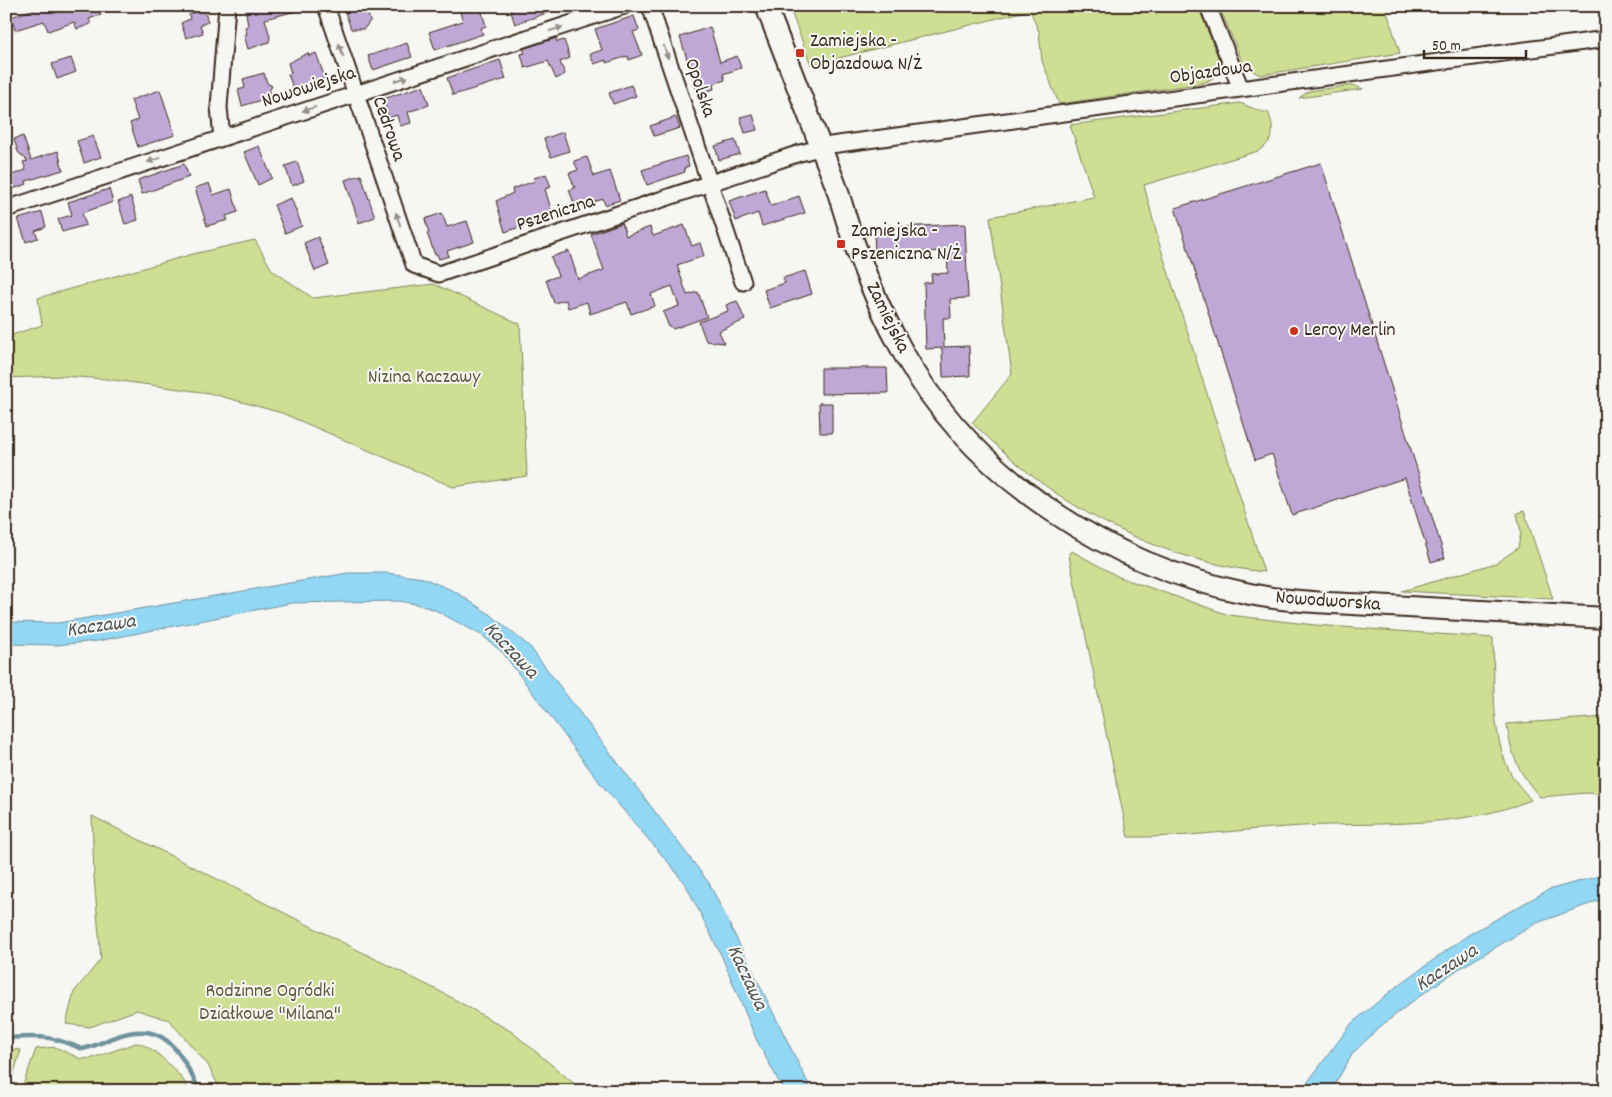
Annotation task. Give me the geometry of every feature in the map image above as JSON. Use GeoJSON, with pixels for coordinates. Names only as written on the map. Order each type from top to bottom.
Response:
{"type":"FeatureCollection","features":[{"type":"Feature","properties":{"kind":"street"},"geometry":{"type":"LineString","coordinates":[[222,138],[218,107],[227,6]]}},
{"type":"Feature","properties":{"kind":"street","name":"Cedrowa"},"geometry":{"type":"LineString","coordinates":[[326,6],[414,265]]}},
{"type":"Feature","properties":{"kind":"street","name":"Nowowiejska"},"geometry":{"type":"LineString","coordinates":[[6,209],[624,6]]}},
{"type":"Feature","properties":{"kind":"street","name":"Opolska"},"geometry":{"type":"LineString","coordinates":[[650,6],[711,184]]}},
{"type":"Feature","properties":{"kind":"street","name":"Zamiejska"},"geometry":{"type":"LineString","coordinates":[[766,6],[876,298],[905,356],[926,389],[965,436],[1001,472],[1066,521]]}},
{"type":"Feature","properties":{"kind":"street"},"geometry":{"type":"LineString","coordinates":[[1208,6],[1241,89]]}},
{"type":"Feature","properties":{"kind":"street","name":"Objazdowa"},"geometry":{"type":"LineString","coordinates":[[821,148],[1606,39]]}},
{"type":"Feature","properties":{"kind":"street","name":"Pszeniczna"},"geometry":{"type":"LineString","coordinates":[[414,265],[439,274],[821,148]]}},
{"type":"Feature","properties":{"kind":"street"},"geometry":{"type":"LineString","coordinates":[[711,184],[743,282]]}},
{"type":"Feature","properties":{"kind":"street","name":"Nowodworska"},"geometry":{"type":"LineString","coordinates":[[1066,521],[1096,539],[1162,568],[1250,594],[1354,604],[1606,618]]}},
{"type":"Feature","properties":{"kind":"green space"},"geometry":{"type":"Polygon","coordinates":[[[789,6],[1198,6],[1220,62],[1213,78],[1204,83],[1059,104],[1042,61],[1039,32],[1030,10],[811,65],[789,6]]]}},
{"type":"Feature","properties":{"kind":"green space"},"geometry":{"type":"Polygon","coordinates":[[[1219,6],[1385,6],[1400,53],[1260,75],[1244,66],[1219,6]]]}},
{"type":"Feature","properties":{"kind":"green space"},"geometry":{"type":"Polygon","coordinates":[[[1353,85],[1363,89],[1299,98],[1309,91],[1353,85]]]}},
{"type":"Feature","properties":{"kind":"green space"},"geometry":{"type":"Polygon","coordinates":[[[1240,103],[1262,112],[1268,112],[1272,124],[1272,134],[1264,147],[1258,151],[1144,185],[1159,243],[1264,572],[1207,562],[1180,554],[1152,544],[1099,519],[1040,482],[972,423],[1012,374],[990,217],[1094,197],[1070,125],[1240,103]]]}},
{"type":"Feature","properties":{"kind":"green space","name":"Nizina Kaczawy"},"geometry":{"type":"Polygon","coordinates":[[[255,240],[272,270],[313,298],[434,284],[520,324],[527,476],[453,487],[282,413],[209,393],[106,379],[62,376],[6,378],[6,337],[42,325],[38,298],[193,254],[255,240]]]}},
{"type":"Feature","properties":{"kind":"green space"},"geometry":{"type":"Polygon","coordinates":[[[1524,511],[1553,599],[1402,591],[1496,563],[1518,548],[1521,532],[1517,513],[1524,511]]]}},
{"type":"Feature","properties":{"kind":"green space"},"geometry":{"type":"Polygon","coordinates":[[[1072,551],[1119,577],[1229,615],[1315,625],[1493,638],[1494,704],[1498,737],[1510,772],[1531,800],[1502,810],[1441,821],[1318,825],[1188,835],[1128,837],[1070,561],[1069,553],[1072,551]]]}},
{"type":"Feature","properties":{"kind":"green space"},"geometry":{"type":"Polygon","coordinates":[[[1606,717],[1606,795],[1587,793],[1540,797],[1527,781],[1517,764],[1508,735],[1507,724],[1606,717]]]}},
{"type":"Feature","properties":{"kind":"green space","name":"Rodzinne Ogródki Działkowe \"Milana\""},"geometry":{"type":"Polygon","coordinates":[[[92,816],[445,994],[512,1032],[583,1091],[221,1091],[208,1065],[169,1020],[137,1010],[90,1027],[66,1024],[74,992],[101,959],[94,877],[92,816]]]}},
{"type":"Feature","properties":{"kind":"green space"},"geometry":{"type":"Polygon","coordinates":[[[136,1043],[142,1044],[158,1054],[181,1078],[190,1091],[21,1091],[36,1049],[55,1047],[81,1059],[93,1058],[136,1043]]]}},
{"type":"Feature","properties":{"kind":"green space"},"geometry":{"type":"Polygon","coordinates":[[[6,1049],[21,1050],[8,1091],[6,1091],[6,1049]]]}},
{"type":"Feature","properties":{"kind":"water","name":"Kaczawa"},"geometry":{"type":"Polygon","coordinates":[[[348,573],[386,573],[423,578],[454,591],[491,615],[530,647],[709,883],[812,1091],[784,1091],[757,1041],[722,957],[687,887],[600,783],[503,653],[483,636],[435,610],[417,604],[397,601],[291,603],[98,641],[56,645],[6,644],[6,622],[58,623],[348,573]]]}},
{"type":"Feature","properties":{"kind":"water","name":"Kaczawa"},"geometry":{"type":"Polygon","coordinates":[[[1606,874],[1606,898],[1537,923],[1457,970],[1381,1026],[1353,1053],[1331,1091],[1301,1091],[1352,1023],[1396,987],[1468,935],[1548,890],[1606,874]]]}},
{"type":"Feature","properties":{"kind":"building"},"geometry":{"type":"Polygon","coordinates":[[[43,6],[52,6],[54,13],[76,6],[98,6],[101,15],[89,19],[91,24],[77,29],[74,22],[48,31],[44,21],[15,30],[11,17],[43,6]]]}},
{"type":"Feature","properties":{"kind":"building"},"geometry":{"type":"Polygon","coordinates":[[[245,6],[300,6],[300,10],[265,19],[270,37],[269,42],[248,49],[244,35],[247,34],[245,27],[248,26],[245,6]]]}},
{"type":"Feature","properties":{"kind":"building"},"geometry":{"type":"Polygon","coordinates":[[[343,6],[366,6],[370,21],[364,29],[351,29],[343,6]]]}},
{"type":"Feature","properties":{"kind":"building"},"geometry":{"type":"Polygon","coordinates":[[[458,6],[478,6],[481,9],[486,26],[481,28],[483,34],[435,50],[429,32],[463,21],[458,6]]]}},
{"type":"Feature","properties":{"kind":"building"},"geometry":{"type":"Polygon","coordinates":[[[519,6],[561,6],[561,8],[515,24],[510,9],[519,6]]]}},
{"type":"Feature","properties":{"kind":"building"},"geometry":{"type":"Polygon","coordinates":[[[204,9],[208,22],[200,25],[203,33],[186,38],[181,23],[190,19],[189,14],[204,9]]]}},
{"type":"Feature","properties":{"kind":"building"},"geometry":{"type":"Polygon","coordinates":[[[634,16],[639,30],[633,32],[642,55],[629,60],[628,56],[606,63],[606,60],[594,64],[590,54],[602,50],[595,29],[634,16]]]}},
{"type":"Feature","properties":{"kind":"building"},"geometry":{"type":"Polygon","coordinates":[[[710,27],[720,62],[737,56],[741,68],[723,74],[725,80],[713,84],[714,89],[698,94],[680,37],[710,27]]]}},
{"type":"Feature","properties":{"kind":"building"},"geometry":{"type":"Polygon","coordinates":[[[556,38],[557,42],[564,40],[570,58],[560,62],[565,74],[556,79],[548,61],[525,68],[521,54],[525,53],[523,49],[556,38]]]}},
{"type":"Feature","properties":{"kind":"building"},"geometry":{"type":"Polygon","coordinates":[[[407,43],[412,57],[373,70],[368,56],[407,43]]]}},
{"type":"Feature","properties":{"kind":"building"},"geometry":{"type":"Polygon","coordinates":[[[308,53],[309,56],[316,53],[325,78],[293,88],[288,74],[291,73],[288,63],[308,53]]]}},
{"type":"Feature","properties":{"kind":"building"},"geometry":{"type":"Polygon","coordinates":[[[71,58],[76,72],[57,79],[52,64],[71,58]]]}},
{"type":"Feature","properties":{"kind":"building"},"geometry":{"type":"Polygon","coordinates":[[[500,60],[506,79],[453,95],[447,78],[500,60]]]}},
{"type":"Feature","properties":{"kind":"building"},"geometry":{"type":"Polygon","coordinates":[[[264,73],[267,83],[272,86],[269,91],[271,97],[242,106],[238,90],[245,88],[243,79],[264,73]]]}},
{"type":"Feature","properties":{"kind":"building"},"geometry":{"type":"Polygon","coordinates":[[[631,85],[636,96],[613,104],[609,93],[631,85]]]}},
{"type":"Feature","properties":{"kind":"building"},"geometry":{"type":"Polygon","coordinates":[[[423,86],[429,105],[408,112],[411,123],[400,126],[397,115],[389,118],[383,99],[423,86]]]}},
{"type":"Feature","properties":{"kind":"building"},"geometry":{"type":"Polygon","coordinates":[[[160,90],[175,135],[138,147],[130,123],[138,120],[131,100],[160,90]]]}},
{"type":"Feature","properties":{"kind":"building"},"geometry":{"type":"Polygon","coordinates":[[[753,114],[757,130],[745,133],[740,117],[753,114]]]}},
{"type":"Feature","properties":{"kind":"building"},"geometry":{"type":"Polygon","coordinates":[[[676,117],[680,128],[654,136],[650,126],[676,117]]]}},
{"type":"Feature","properties":{"kind":"building"},"geometry":{"type":"Polygon","coordinates":[[[563,132],[569,151],[551,157],[544,139],[563,132]]]}},
{"type":"Feature","properties":{"kind":"building"},"geometry":{"type":"Polygon","coordinates":[[[23,136],[31,160],[58,151],[63,170],[26,181],[27,184],[10,190],[8,186],[6,187],[6,177],[26,170],[23,162],[28,161],[18,152],[14,139],[23,136]]]}},
{"type":"Feature","properties":{"kind":"building"},"geometry":{"type":"Polygon","coordinates":[[[93,136],[101,157],[84,163],[77,141],[93,136]]]}},
{"type":"Feature","properties":{"kind":"building"},"geometry":{"type":"Polygon","coordinates":[[[735,140],[740,154],[719,160],[715,146],[735,140]]]}},
{"type":"Feature","properties":{"kind":"building"},"geometry":{"type":"Polygon","coordinates":[[[259,146],[272,178],[258,185],[244,152],[259,146]]]}},
{"type":"Feature","properties":{"kind":"building"},"geometry":{"type":"Polygon","coordinates":[[[686,156],[689,166],[684,168],[685,172],[647,185],[642,170],[686,156]]]}},
{"type":"Feature","properties":{"kind":"building"},"geometry":{"type":"Polygon","coordinates":[[[587,157],[594,176],[610,171],[620,200],[605,205],[603,199],[576,208],[569,190],[575,188],[569,173],[578,170],[574,161],[587,157]]]}},
{"type":"Feature","properties":{"kind":"building"},"geometry":{"type":"Polygon","coordinates":[[[297,162],[304,181],[292,186],[285,166],[297,162]]]}},
{"type":"Feature","properties":{"kind":"building","name":"Leroy Merlin"},"geometry":{"type":"Polygon","coordinates":[[[1321,163],[1445,558],[1431,562],[1405,478],[1292,515],[1272,454],[1255,460],[1175,208],[1321,163]]]}},
{"type":"Feature","properties":{"kind":"building"},"geometry":{"type":"Polygon","coordinates":[[[184,164],[189,177],[142,194],[138,180],[184,164]]]}},
{"type":"Feature","properties":{"kind":"building"},"geometry":{"type":"Polygon","coordinates":[[[546,174],[551,187],[545,189],[553,216],[505,232],[496,201],[513,193],[512,189],[535,181],[534,178],[546,174]]]}},
{"type":"Feature","properties":{"kind":"building"},"geometry":{"type":"Polygon","coordinates":[[[361,175],[375,217],[359,223],[345,180],[361,175]]]}},
{"type":"Feature","properties":{"kind":"building"},"geometry":{"type":"Polygon","coordinates":[[[209,183],[213,195],[231,189],[238,212],[226,216],[228,220],[207,226],[195,188],[209,183]]]}},
{"type":"Feature","properties":{"kind":"building"},"geometry":{"type":"Polygon","coordinates":[[[109,189],[113,202],[82,213],[86,225],[62,232],[58,219],[72,215],[68,202],[109,189]]]}},
{"type":"Feature","properties":{"kind":"building"},"geometry":{"type":"Polygon","coordinates":[[[765,189],[771,206],[799,196],[805,213],[762,226],[758,213],[736,221],[729,201],[765,189]]]}},
{"type":"Feature","properties":{"kind":"building"},"geometry":{"type":"Polygon","coordinates":[[[131,197],[138,220],[125,224],[118,202],[131,197]]]}},
{"type":"Feature","properties":{"kind":"building"},"geometry":{"type":"Polygon","coordinates":[[[291,198],[302,226],[285,233],[274,205],[291,198]]]}},
{"type":"Feature","properties":{"kind":"building"},"geometry":{"type":"Polygon","coordinates":[[[42,212],[46,227],[35,231],[38,238],[26,242],[18,219],[42,212]]]}},
{"type":"Feature","properties":{"kind":"building"},"geometry":{"type":"Polygon","coordinates":[[[442,213],[447,227],[467,221],[474,242],[447,251],[449,256],[439,259],[437,254],[435,255],[427,233],[429,233],[425,219],[442,213]]]}},
{"type":"Feature","properties":{"kind":"building"},"geometry":{"type":"Polygon","coordinates":[[[622,223],[626,236],[650,227],[653,236],[684,225],[692,246],[700,243],[704,256],[677,265],[687,295],[698,292],[707,317],[673,329],[671,326],[669,327],[663,312],[679,306],[672,286],[651,294],[655,306],[631,314],[627,302],[590,314],[587,302],[568,308],[566,300],[554,303],[546,280],[558,276],[551,257],[569,251],[578,279],[604,270],[591,234],[622,223]]]}},
{"type":"Feature","properties":{"kind":"building"},"geometry":{"type":"Polygon","coordinates":[[[965,224],[968,298],[950,299],[951,318],[943,318],[944,347],[969,346],[970,376],[943,377],[942,348],[926,349],[924,283],[932,282],[931,274],[948,273],[947,251],[875,254],[874,228],[965,224]]]}},
{"type":"Feature","properties":{"kind":"building"},"geometry":{"type":"Polygon","coordinates":[[[318,237],[329,265],[315,271],[304,243],[318,237]]]}},
{"type":"Feature","properties":{"kind":"building"},"geometry":{"type":"Polygon","coordinates":[[[805,271],[812,294],[770,308],[764,290],[785,283],[783,278],[805,271]]]}},
{"type":"Feature","properties":{"kind":"building"},"geometry":{"type":"Polygon","coordinates":[[[737,301],[745,320],[719,331],[724,343],[706,341],[699,322],[728,311],[726,305],[737,301]]]}},
{"type":"Feature","properties":{"kind":"building"},"geometry":{"type":"Polygon","coordinates":[[[821,368],[887,368],[888,393],[821,394],[821,368]]]}},
{"type":"Feature","properties":{"kind":"building"},"geometry":{"type":"Polygon","coordinates":[[[819,403],[832,403],[832,433],[820,433],[819,403]]]}},
{"type":"Feature","properties":{"kind":"waterway"},"geometry":{"type":"LineString","coordinates":[[6,1038],[45,1037],[82,1049],[118,1036],[135,1032],[149,1032],[160,1036],[179,1053],[200,1091]]}},
{"type":"Feature","properties":{"kind":"place","name":"Zamiejska - Objazdowa N/Ż"},"geometry":{"type":"Point","coordinates":[800,53]}},
{"type":"Feature","properties":{"kind":"place","name":"Zamiejska - Pszeniczna N/Ż"},"geometry":{"type":"Point","coordinates":[841,244]}},
{"type":"Feature","properties":{"kind":"place","name":"Leroy Merlin"},"geometry":{"type":"Point","coordinates":[1294,331]}}]}
